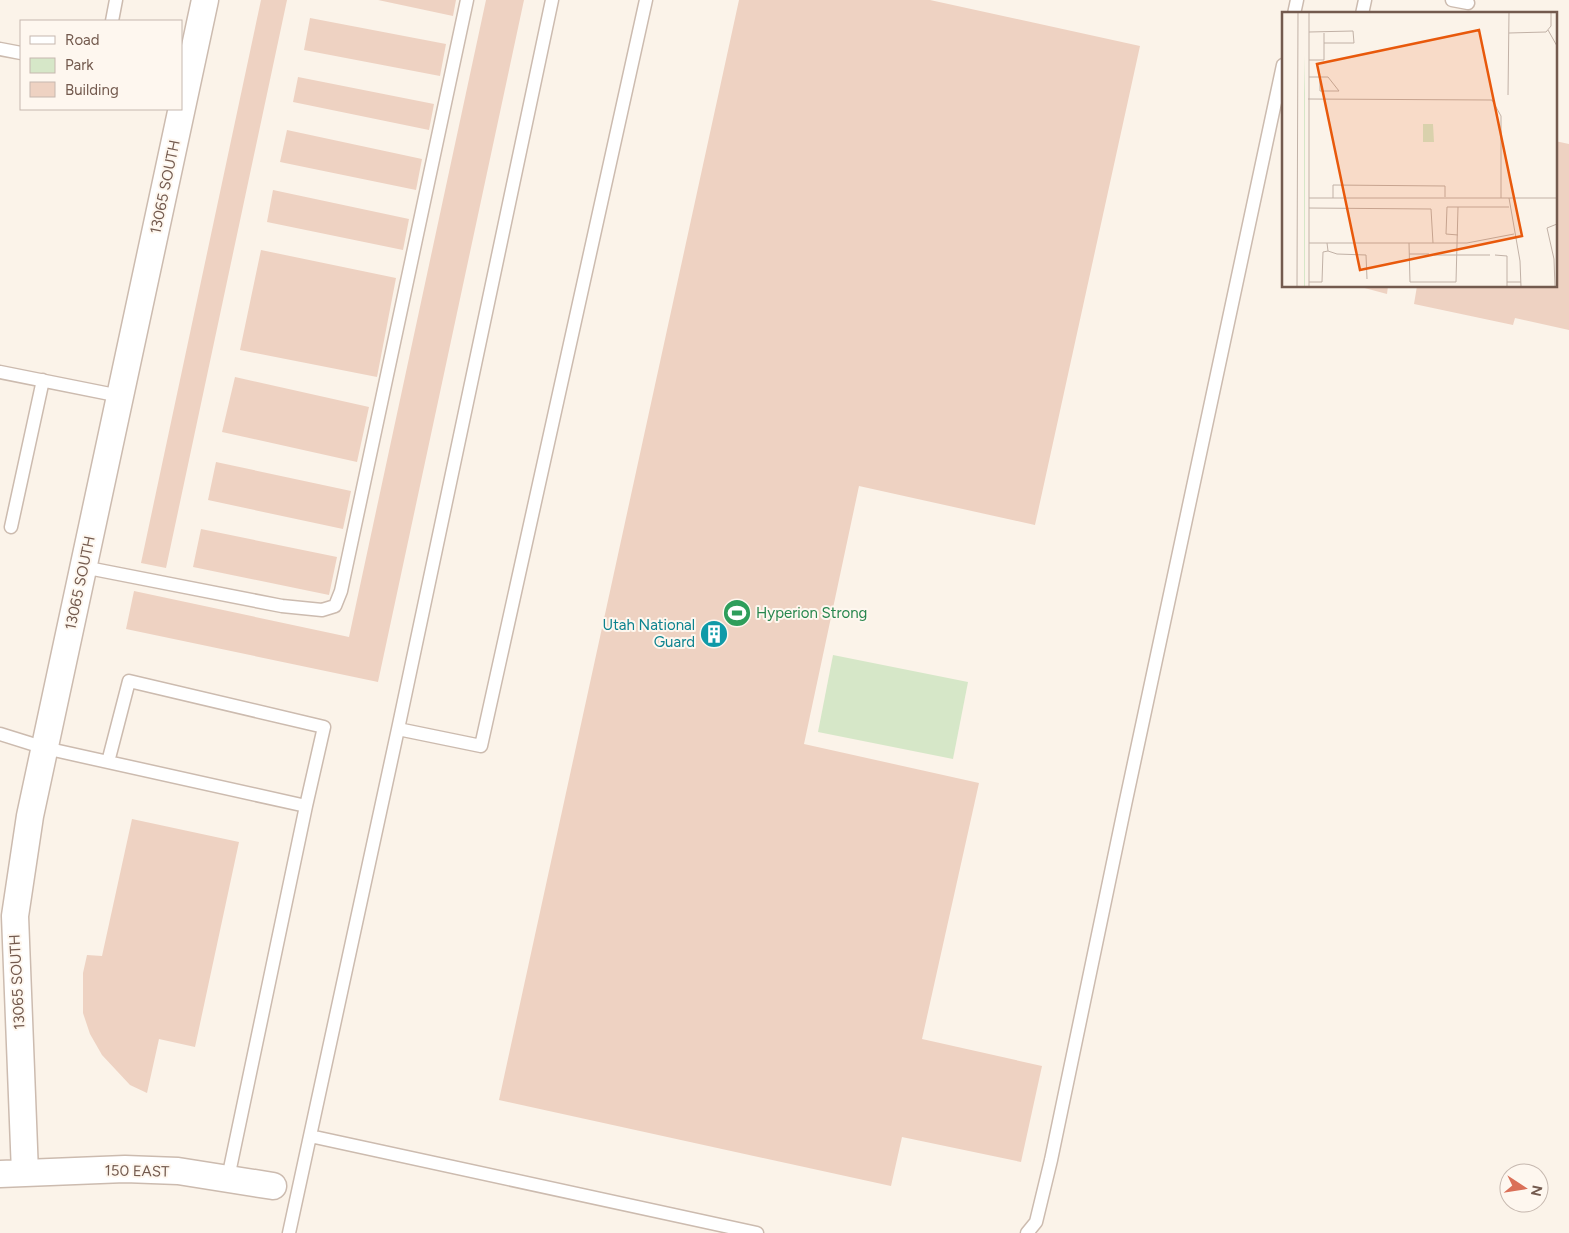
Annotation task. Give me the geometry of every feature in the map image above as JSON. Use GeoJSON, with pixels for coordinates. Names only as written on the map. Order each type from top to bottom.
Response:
{"type":"FeatureCollection","features":[{"type":"Feature","properties":{"kind":"street","name":"13065 SOUTH"},"geometry":{"type":"LineString","coordinates":[[182,107],[205,0]]}},
{"type":"Feature","properties":{"kind":"street","name":"13065 SOUTH"},"geometry":{"type":"LineString","coordinates":[[12,1174],[14,916],[30,816],[181,110]]}},
{"type":"Feature","properties":{"kind":"street","name":"150 EAST"},"geometry":{"type":"LineString","coordinates":[[12,1174],[125,1169],[178,1171],[286,1189]]}},
{"type":"Feature","properties":{"kind":"lane"},"geometry":{"type":"LineString","coordinates":[[112,20],[116,0]]}},
{"type":"Feature","properties":{"kind":"lane"},"geometry":{"type":"LineString","coordinates":[[83,567],[282,606],[322,610],[335,606],[343,581],[467,0]]}},
{"type":"Feature","properties":{"kind":"lane"},"geometry":{"type":"LineString","coordinates":[[289,1233],[286,1189],[310,1136],[552,0]]}},
{"type":"Feature","properties":{"kind":"lane"},"geometry":{"type":"LineString","coordinates":[[398,729],[481,746],[646,0]]}},
{"type":"Feature","properties":{"kind":"lane"},"geometry":{"type":"LineString","coordinates":[[1452,0],[1468,5]]}},
{"type":"Feature","properties":{"kind":"lane"},"geometry":{"type":"LineString","coordinates":[[0,49],[20,53]]}},
{"type":"Feature","properties":{"kind":"lane"},"geometry":{"type":"LineString","coordinates":[[1027,1233],[1036,1222],[1051,1160],[1282,70]]}},
{"type":"Feature","properties":{"kind":"lane"},"geometry":{"type":"LineString","coordinates":[[0,372],[120,396]]}},
{"type":"Feature","properties":{"kind":"lane"},"geometry":{"type":"LineString","coordinates":[[11,527],[43,380]]}},
{"type":"Feature","properties":{"kind":"lane"},"geometry":{"type":"LineString","coordinates":[[108,762],[128,681],[324,727],[228,1178]]}},
{"type":"Feature","properties":{"kind":"lane"},"geometry":{"type":"LineString","coordinates":[[0,734],[45,748],[306,806]]}},
{"type":"Feature","properties":{"kind":"lane"},"geometry":{"type":"LineString","coordinates":[[310,1136],[757,1233]]}},
{"type":"Feature","properties":{"kind":"green space"},"geometry":{"type":"Polygon","coordinates":[[[833,655],[968,682],[953,759],[818,732],[833,655]]]}},
{"type":"Feature","properties":{"kind":"building"},"geometry":{"type":"Polygon","coordinates":[[[261,0],[287,0],[166,568],[141,563],[261,0]]]}},
{"type":"Feature","properties":{"kind":"building"},"geometry":{"type":"Polygon","coordinates":[[[378,0],[456,0],[453,16],[378,0]]]}},
{"type":"Feature","properties":{"kind":"building"},"geometry":{"type":"Polygon","coordinates":[[[486,0],[524,0],[378,682],[126,629],[134,591],[349,637],[486,0]]]}},
{"type":"Feature","properties":{"kind":"building","name":"Utah National Guard"},"geometry":{"type":"Polygon","coordinates":[[[739,0],[930,0],[1140,46],[1035,525],[859,486],[804,744],[979,783],[922,1039],[1042,1066],[1021,1162],[902,1137],[891,1186],[499,1100],[739,0]]]}},
{"type":"Feature","properties":{"kind":"building"},"geometry":{"type":"Polygon","coordinates":[[[310,18],[446,44],[440,76],[304,50],[310,18]]]}},
{"type":"Feature","properties":{"kind":"building"},"geometry":{"type":"Polygon","coordinates":[[[298,77],[434,104],[429,130],[293,102],[298,77]]]}},
{"type":"Feature","properties":{"kind":"building"},"geometry":{"type":"Polygon","coordinates":[[[287,130],[422,159],[416,190],[280,162],[287,130]]]}},
{"type":"Feature","properties":{"kind":"building"},"geometry":{"type":"Polygon","coordinates":[[[1556,141],[1569,144],[1569,330],[1515,318],[1513,325],[1414,304],[1417,288],[1556,288],[1556,141]]]}},
{"type":"Feature","properties":{"kind":"building"},"geometry":{"type":"Polygon","coordinates":[[[273,190],[409,219],[403,250],[267,222],[273,190]]]}},
{"type":"Feature","properties":{"kind":"building"},"geometry":{"type":"Polygon","coordinates":[[[261,250],[396,278],[377,377],[240,350],[261,250]]]}},
{"type":"Feature","properties":{"kind":"building"},"geometry":{"type":"Polygon","coordinates":[[[1364,288],[1388,288],[1387,294],[1364,288]]]}},
{"type":"Feature","properties":{"kind":"building"},"geometry":{"type":"Polygon","coordinates":[[[235,377],[369,407],[357,462],[222,432],[235,377]]]}},
{"type":"Feature","properties":{"kind":"building"},"geometry":{"type":"Polygon","coordinates":[[[216,462],[351,491],[343,529],[208,500],[216,462]]]}},
{"type":"Feature","properties":{"kind":"building"},"geometry":{"type":"Polygon","coordinates":[[[201,529],[337,557],[329,595],[193,567],[201,529]]]}},
{"type":"Feature","properties":{"kind":"building"},"geometry":{"type":"Polygon","coordinates":[[[132,819],[239,842],[195,1047],[159,1039],[147,1093],[130,1085],[102,1055],[90,1034],[83,1013],[83,973],[87,955],[102,956],[132,819]]]}},
{"type":"Feature","properties":{"kind":"place","name":"Hyperion Strong"},"geometry":{"type":"Point","coordinates":[737,613]}},
{"type":"Feature","properties":{"kind":"place","name":"Utah National Guard"},"geometry":{"type":"Point","coordinates":[714,634]}}]}
